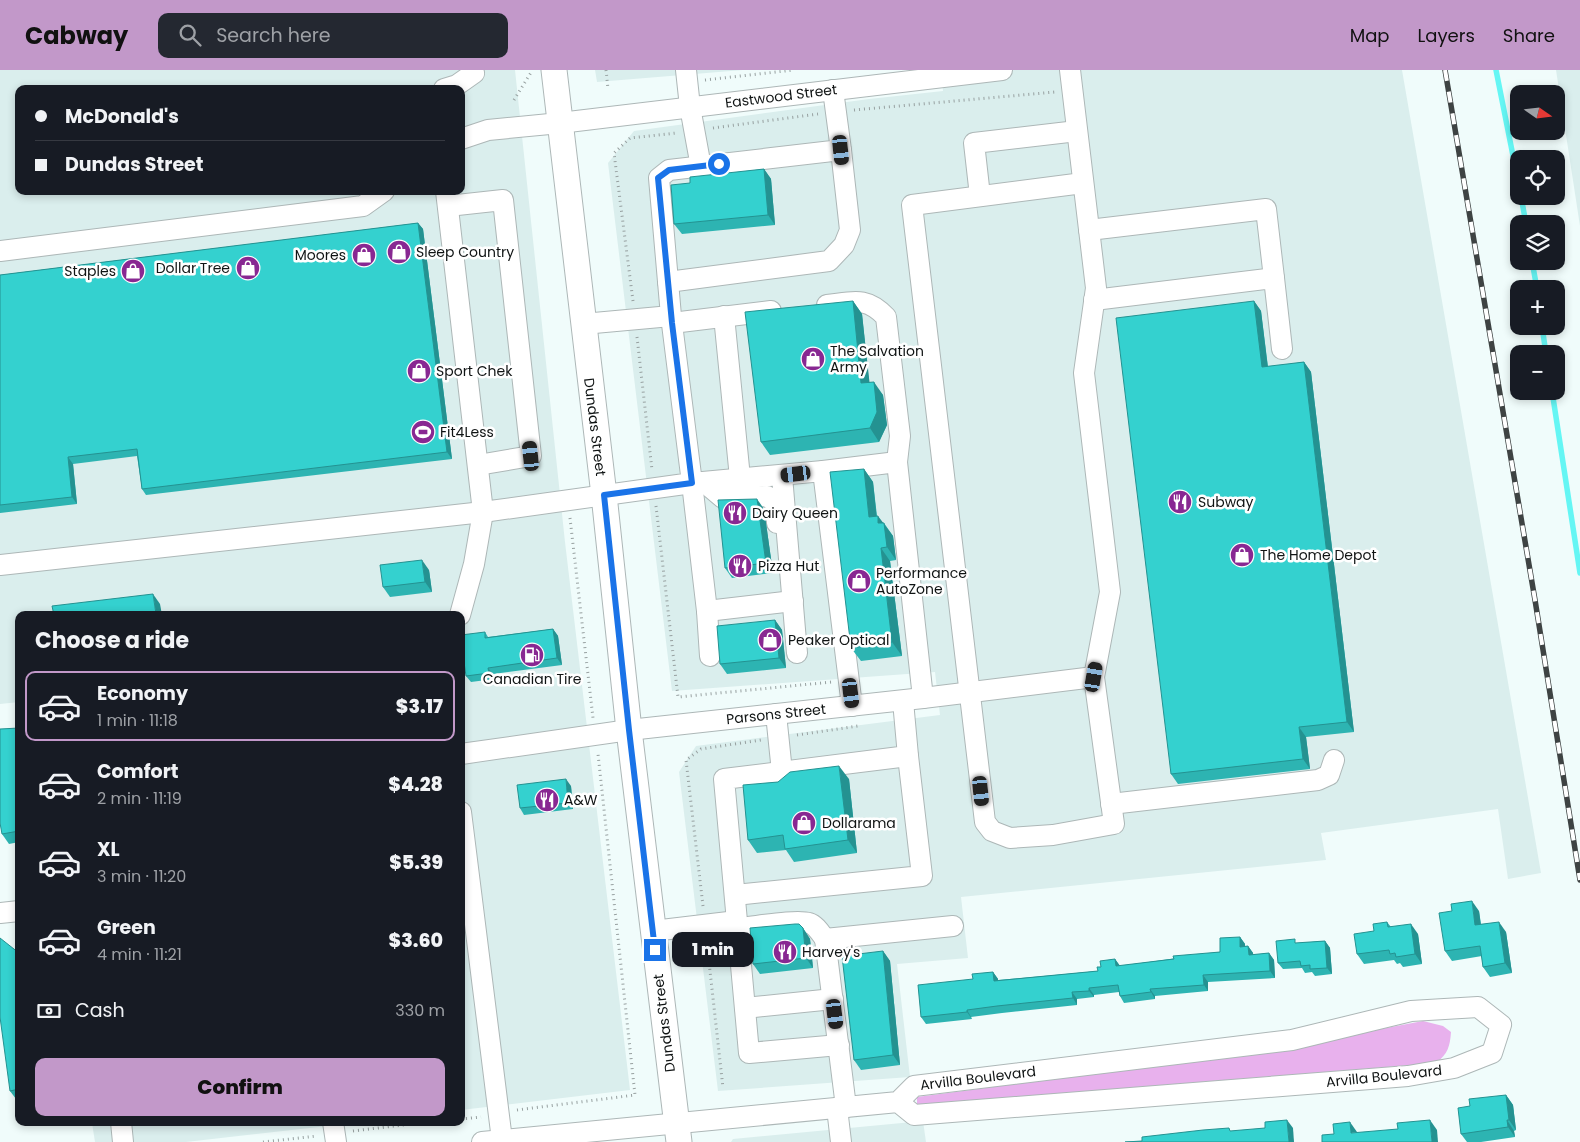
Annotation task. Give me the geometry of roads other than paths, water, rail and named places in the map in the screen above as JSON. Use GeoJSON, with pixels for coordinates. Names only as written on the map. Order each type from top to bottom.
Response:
{"type":"FeatureCollection","features":[{"type":"Feature","properties":{"kind":"main road","name":"Dundas Street"},"geometry":{"type":"LineString","coordinates":[[554,70],[604,495],[629,730],[678,1132]]}},
{"type":"Feature","properties":{"kind":"street"},"geometry":{"type":"LineString","coordinates":[[457,85],[474,73],[473,70]]}},
{"type":"Feature","properties":{"kind":"street","name":"Eastwood Street"},"geometry":{"type":"LineString","coordinates":[[465,139],[488,130],[833,90],[930,74],[1002,70]]}},
{"type":"Feature","properties":{"kind":"street"},"geometry":{"type":"LineString","coordinates":[[1070,70],[1084,183],[1096,288],[1084,372],[1110,592],[1094,677],[1114,824],[1053,835],[1010,838],[992,831],[985,822],[912,205],[1084,183]]}},
{"type":"Feature","properties":{"kind":"street"},"geometry":{"type":"LineString","coordinates":[[687,76],[690,107],[701,166]]}},
{"type":"Feature","properties":{"kind":"street"},"geometry":{"type":"LineString","coordinates":[[668,282],[830,261],[844,245],[850,230],[833,90]]}},
{"type":"Feature","properties":{"kind":"street"},"geometry":{"type":"LineString","coordinates":[[980,196],[974,143],[1077,131]]}},
{"type":"Feature","properties":{"kind":"street"},"geometry":{"type":"LineString","coordinates":[[710,656],[698,483],[671,319],[658,178],[669,170],[841,150]]}},
{"type":"Feature","properties":{"kind":"street"},"geometry":{"type":"LineString","coordinates":[[0,251],[363,206],[378,195]]}},
{"type":"Feature","properties":{"kind":"street"},"geometry":{"type":"LineString","coordinates":[[461,611],[474,564],[483,512],[447,199],[503,200],[531,456],[478,465]]}},
{"type":"Feature","properties":{"kind":"street"},"geometry":{"type":"LineString","coordinates":[[1089,230],[1266,209],[1282,349]]}},
{"type":"Feature","properties":{"kind":"street"},"geometry":{"type":"LineString","coordinates":[[1094,300],[1274,278]]}},
{"type":"Feature","properties":{"kind":"street"},"geometry":{"type":"LineString","coordinates":[[583,324],[635,319],[724,316],[861,301],[876,307],[886,317],[900,436],[897,462],[923,698]]}},
{"type":"Feature","properties":{"kind":"street"},"geometry":{"type":"LineString","coordinates":[[724,316],[740,478]]}},
{"type":"Feature","properties":{"kind":"street"},"geometry":{"type":"LineString","coordinates":[[0,565],[483,512],[654,488],[740,478],[782,476],[897,462]]}},
{"type":"Feature","properties":{"kind":"street"},"geometry":{"type":"LineString","coordinates":[[823,471],[852,706]]}},
{"type":"Feature","properties":{"kind":"street"},"geometry":{"type":"LineString","coordinates":[[782,476],[797,653]]}},
{"type":"Feature","properties":{"kind":"street"},"geometry":{"type":"LineString","coordinates":[[698,483],[723,498],[766,496],[776,503],[780,564],[792,592]]}},
{"type":"Feature","properties":{"kind":"street"},"geometry":{"type":"LineString","coordinates":[[707,611],[792,592]]}},
{"type":"Feature","properties":{"kind":"street","name":"Parsons Street"},"geometry":{"type":"LineString","coordinates":[[465,753],[629,730],[1094,677]]}},
{"type":"Feature","properties":{"kind":"street"},"geometry":{"type":"LineString","coordinates":[[735,895],[922,876],[902,700]]}},
{"type":"Feature","properties":{"kind":"street"},"geometry":{"type":"LineString","coordinates":[[776,714],[782,772]]}},
{"type":"Feature","properties":{"kind":"street"},"geometry":{"type":"LineString","coordinates":[[839,1045],[750,1053],[724,779],[908,756]]}},
{"type":"Feature","properties":{"kind":"street"},"geometry":{"type":"LineString","coordinates":[[1111,804],[1318,780],[1330,775],[1334,760]]}},
{"type":"Feature","properties":{"kind":"street"},"geometry":{"type":"LineString","coordinates":[[465,854],[492,1141],[678,1132],[842,1107],[898,1102]]}},
{"type":"Feature","properties":{"kind":"street"},"geometry":{"type":"LineString","coordinates":[[0,913],[15,911]]}},
{"type":"Feature","properties":{"kind":"street"},"geometry":{"type":"LineString","coordinates":[[653,931],[788,922],[809,923],[826,939],[839,1045],[842,1107],[841,1142]]}},
{"type":"Feature","properties":{"kind":"street"},"geometry":{"type":"LineString","coordinates":[[826,939],[953,926]]}},
{"type":"Feature","properties":{"kind":"street"},"geometry":{"type":"LineString","coordinates":[[745,1008],[833,999]]}},
{"type":"Feature","properties":{"kind":"street","name":"Arvilla Boulevard"},"geometry":{"type":"LineString","coordinates":[[1478,1007],[1501,1025],[1492,1053],[1454,1068],[1408,1076],[914,1115],[898,1102],[914,1086],[1292,1040],[1411,1012],[1478,1007]]}},
{"type":"Feature","properties":{"kind":"street"},"geometry":{"type":"LineString","coordinates":[[121,1126],[123,1142]]}},
{"type":"Feature","properties":{"kind":"waterway"},"geometry":{"type":"LineString","coordinates":[[1496,70],[1512,150]]}},
{"type":"Feature","properties":{"kind":"waterway"},"geometry":{"type":"LineString","coordinates":[[1523,205],[1524,215]]}},
{"type":"Feature","properties":{"kind":"waterway"},"geometry":{"type":"LineString","coordinates":[[1534,270],[1535,280]]}},
{"type":"Feature","properties":{"kind":"waterway"},"geometry":{"type":"LineString","coordinates":[[1543,335],[1545,345]]}},
{"type":"Feature","properties":{"kind":"waterway"},"geometry":{"type":"LineString","coordinates":[[1553,400],[1580,573]]}},
{"type":"Feature","properties":{"kind":"railway"},"geometry":{"type":"LineString","coordinates":[[1445,70],[1535,600],[1580,880]]}},
{"type":"Feature","properties":{"kind":"place","name":"Sleep Country"},"geometry":{"type":"Point","coordinates":[399,252]}},
{"type":"Feature","properties":{"kind":"place","name":"Moores"},"geometry":{"type":"Point","coordinates":[364,255]}},
{"type":"Feature","properties":{"kind":"place","name":"Dollar Tree"},"geometry":{"type":"Point","coordinates":[248,268]}},
{"type":"Feature","properties":{"kind":"place","name":"Staples"},"geometry":{"type":"Point","coordinates":[133,271]}},
{"type":"Feature","properties":{"kind":"place","name":"The Salvation Army"},"geometry":{"type":"Point","coordinates":[813,359]}},
{"type":"Feature","properties":{"kind":"place","name":"Sport Chek"},"geometry":{"type":"Point","coordinates":[419,371]}},
{"type":"Feature","properties":{"kind":"place","name":"Fit4Less"},"geometry":{"type":"Point","coordinates":[423,432]}},
{"type":"Feature","properties":{"kind":"place","name":"Subway"},"geometry":{"type":"Point","coordinates":[1180,502]}},
{"type":"Feature","properties":{"kind":"place","name":"Dairy Queen"},"geometry":{"type":"Point","coordinates":[735,513]}},
{"type":"Feature","properties":{"kind":"place","name":"The Home Depot"},"geometry":{"type":"Point","coordinates":[1242,555]}},
{"type":"Feature","properties":{"kind":"place","name":"Pizza Hut"},"geometry":{"type":"Point","coordinates":[740,566]}},
{"type":"Feature","properties":{"kind":"place","name":"Performance AutoZone"},"geometry":{"type":"Point","coordinates":[859,581]}},
{"type":"Feature","properties":{"kind":"place","name":"Peaker Optical"},"geometry":{"type":"Point","coordinates":[770,640]}},
{"type":"Feature","properties":{"kind":"place","name":"Canadian Tire"},"geometry":{"type":"Point","coordinates":[532,655]}},
{"type":"Feature","properties":{"kind":"place","name":"A&W"},"geometry":{"type":"Point","coordinates":[547,800]}},
{"type":"Feature","properties":{"kind":"place","name":"Dollarama"},"geometry":{"type":"Point","coordinates":[804,823]}},
{"type":"Feature","properties":{"kind":"place","name":"Harvey's"},"geometry":{"type":"Point","coordinates":[785,952]}}]}
